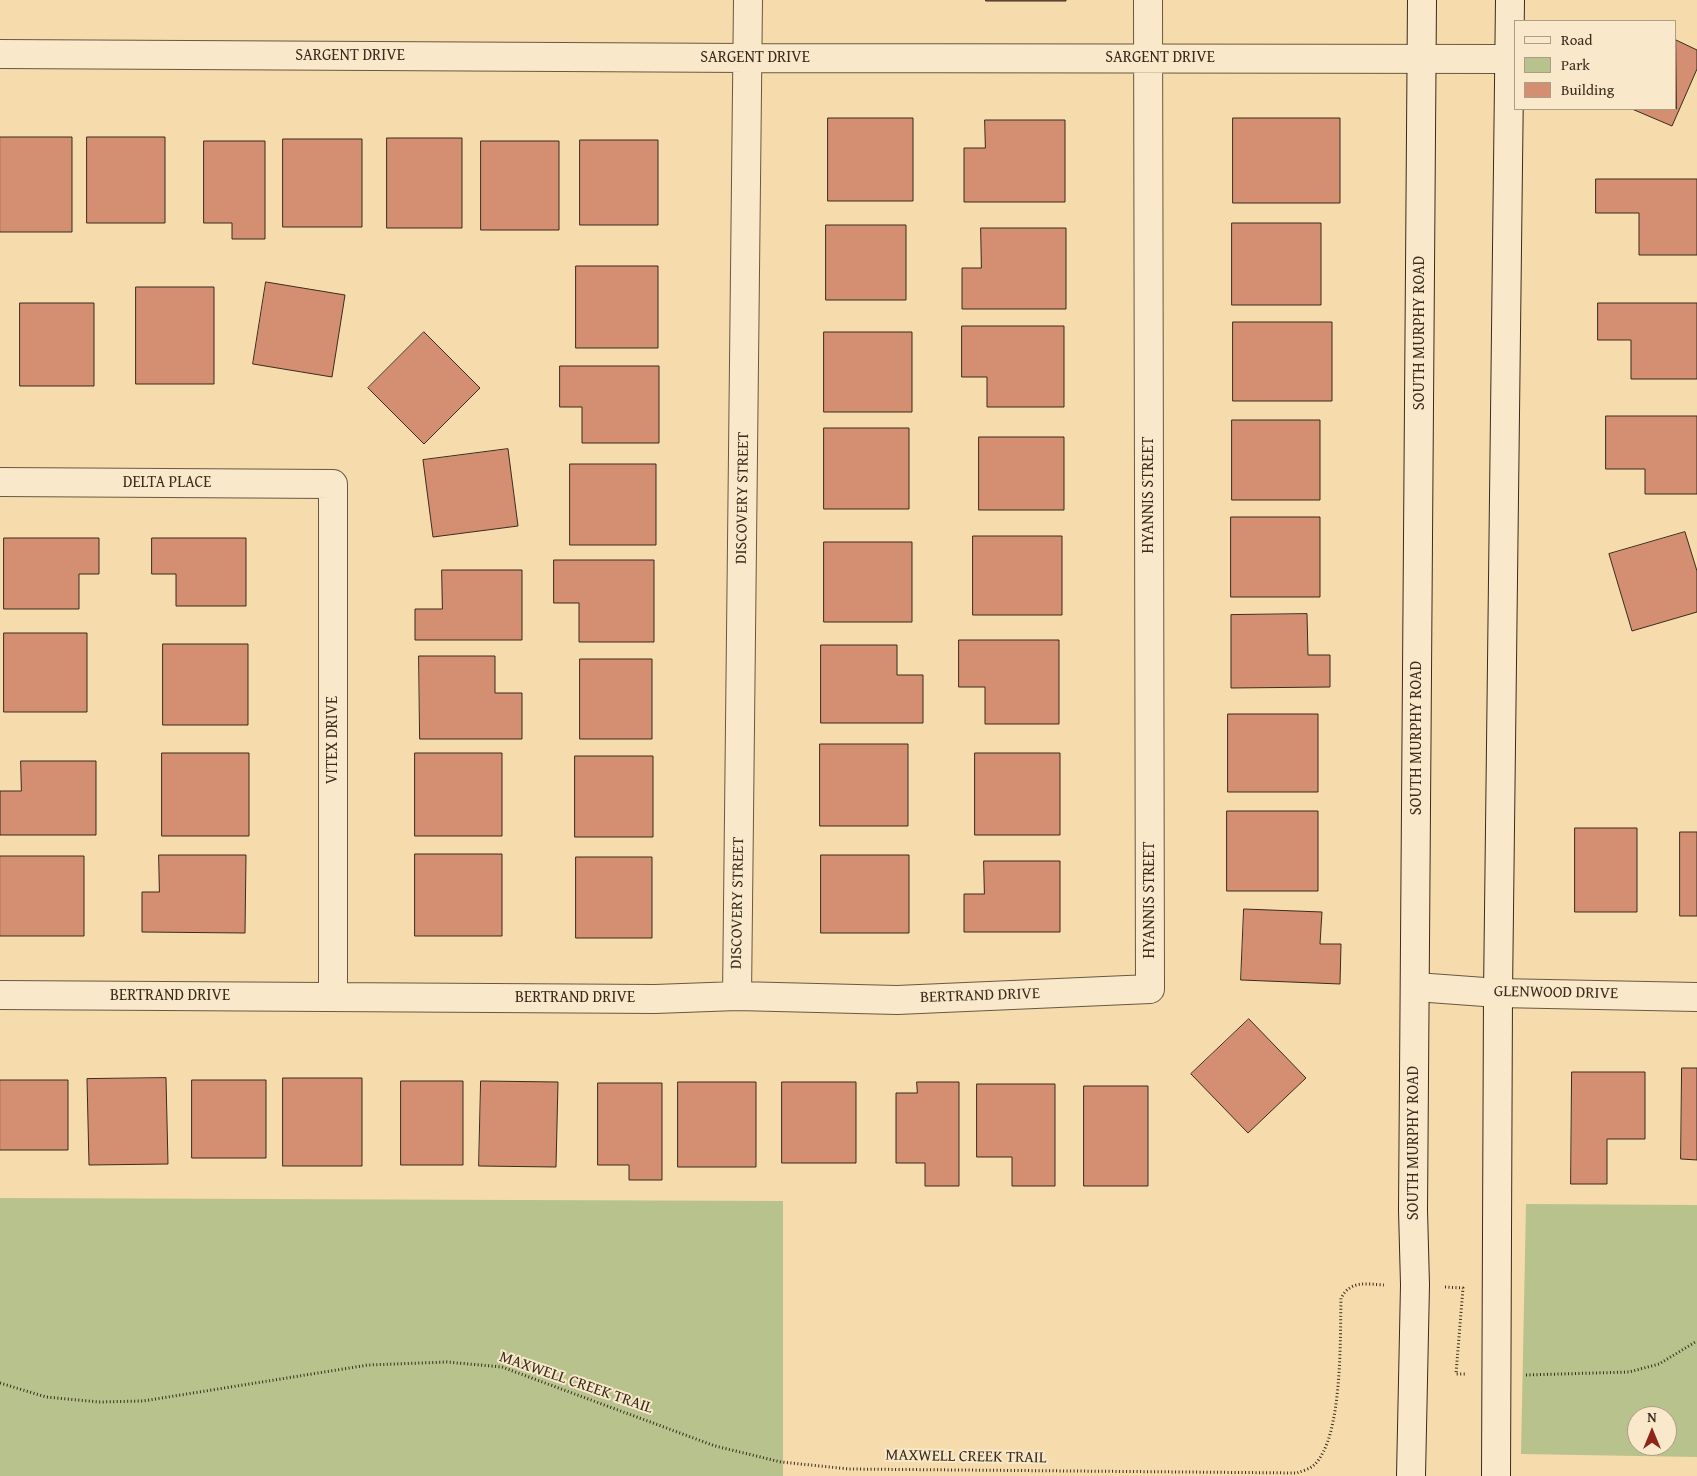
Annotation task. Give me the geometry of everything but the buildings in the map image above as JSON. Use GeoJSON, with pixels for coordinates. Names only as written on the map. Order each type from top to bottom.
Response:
{"type":"FeatureCollection","features":[{"type":"Feature","properties":{"kind":"street","name":"DISCOVERY STREET"},"geometry":{"type":"LineString","coordinates":[[737,996],[748,0]]}},
{"type":"Feature","properties":{"kind":"street","name":"HYANNIS STREET"},"geometry":{"type":"LineString","coordinates":[[1148,0],[1150,989]]}},
{"type":"Feature","properties":{"kind":"street","name":"SOUTH MURPHY ROAD"},"geometry":{"type":"LineString","coordinates":[[1411,1476],[1415,1285],[1413,1210],[1422,0]]}},
{"type":"Feature","properties":{"kind":"street"},"geometry":{"type":"LineString","coordinates":[[1496,1476],[1498,992],[1510,0]]}},
{"type":"Feature","properties":{"kind":"street","name":"SARGENT DRIVE"},"geometry":{"type":"LineString","coordinates":[[0,54],[748,58],[1509,59]]}},
{"type":"Feature","properties":{"kind":"street","name":"DELTA PLACE"},"geometry":{"type":"LineString","coordinates":[[0,482],[333,484]]}},
{"type":"Feature","properties":{"kind":"street","name":"VITEX DRIVE"},"geometry":{"type":"LineString","coordinates":[[333,484],[333,996]]}},
{"type":"Feature","properties":{"kind":"street","name":"GLENWOOD DRIVE"},"geometry":{"type":"LineString","coordinates":[[1416,986],[1498,992],[1697,996]]}},
{"type":"Feature","properties":{"kind":"street","name":"BERTRAND DRIVE"},"geometry":{"type":"LineString","coordinates":[[0,995],[645,998],[737,996],[897,1000],[1150,989]]}},
{"type":"Feature","properties":{"kind":"path","name":"MAXWELL CREEK TRAIL"},"geometry":{"type":"LineString","coordinates":[[0,1384],[46,1397],[99,1402],[143,1401],[368,1365],[447,1362],[502,1367],[715,1446],[781,1462],[848,1469],[1297,1473],[1314,1465],[1324,1450],[1332,1427],[1339,1374],[1340,1298],[1346,1289],[1360,1284],[1463,1288],[1456,1374],[1496,1376],[1629,1372],[1659,1364],[1697,1340]]}},
{"type":"Feature","properties":{"kind":"green space"},"geometry":{"type":"Polygon","coordinates":[[[0,1198],[783,1201],[783,1476],[0,1476],[0,1198]]]}},
{"type":"Feature","properties":{"kind":"green space"},"geometry":{"type":"Polygon","coordinates":[[[1526,1204],[1697,1205],[1697,1457],[1638,1456],[1677,1456],[1677,1406],[1627,1406],[1627,1456],[1521,1454],[1526,1204]]]}}]}
